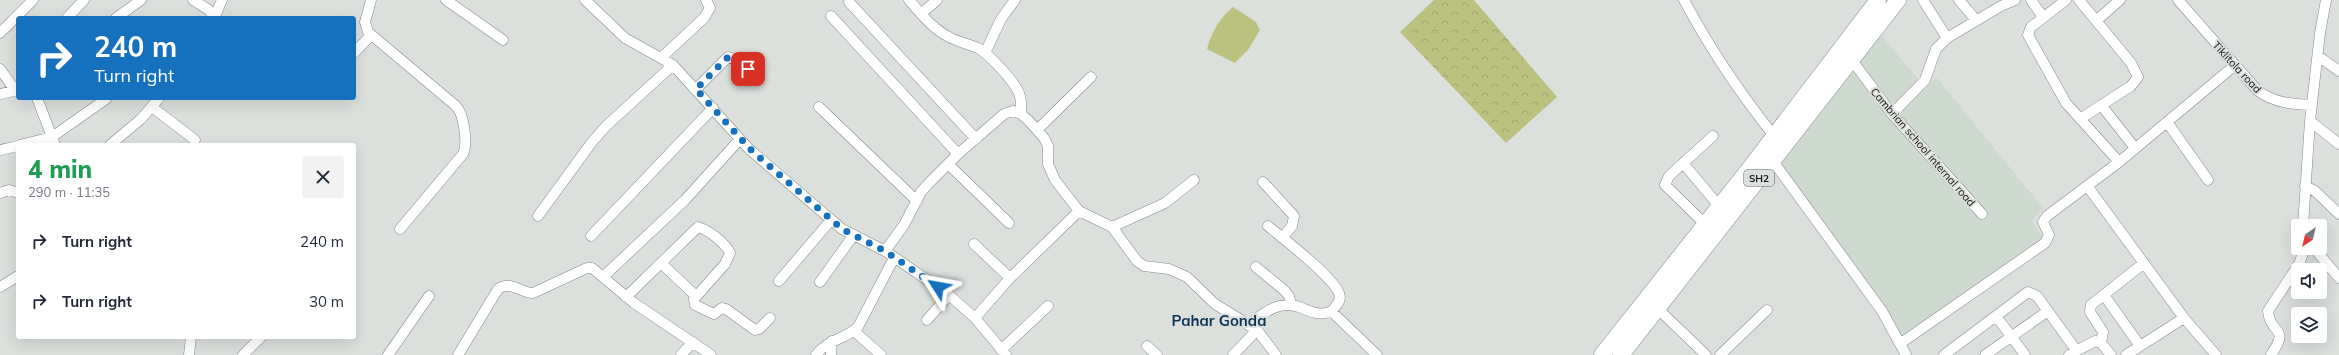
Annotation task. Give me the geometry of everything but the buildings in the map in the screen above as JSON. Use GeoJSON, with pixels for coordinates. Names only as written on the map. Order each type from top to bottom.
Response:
{"type":"FeatureCollection","features":[{"type":"Feature","properties":{"kind":"main road","name":"SH2"},"geometry":{"type":"LineString","coordinates":[[1602,355],[1706,224],[1878,0]]}},
{"type":"Feature","properties":{"kind":"main road","name":"SH2"},"geometry":{"type":"LineString","coordinates":[[1621,355],[1656,307],[1773,161],[1898,0]]}},
{"type":"Feature","properties":{"kind":"street"},"geometry":{"type":"LineString","coordinates":[[17,16],[33,0]]}},
{"type":"Feature","properties":{"kind":"street"},"geometry":{"type":"LineString","coordinates":[[69,16],[84,0]]}},
{"type":"Feature","properties":{"kind":"street"},"geometry":{"type":"LineString","coordinates":[[119,16],[141,0]]}},
{"type":"Feature","properties":{"kind":"street"},"geometry":{"type":"LineString","coordinates":[[193,0],[214,16]]}},
{"type":"Feature","properties":{"kind":"street"},"geometry":{"type":"LineString","coordinates":[[215,16],[222,0]]}},
{"type":"Feature","properties":{"kind":"street"},"geometry":{"type":"LineString","coordinates":[[371,0],[365,22],[365,28],[371,35],[456,106],[463,118],[465,148],[463,154],[400,229]]}},
{"type":"Feature","properties":{"kind":"street"},"geometry":{"type":"LineString","coordinates":[[446,0],[503,40]]}},
{"type":"Feature","properties":{"kind":"street"},"geometry":{"type":"LineString","coordinates":[[585,0],[626,38],[662,57],[673,65],[740,139],[764,163],[831,220],[854,236],[885,251],[949,295],[974,318],[1003,353],[1048,306]]}},
{"type":"Feature","properties":{"kind":"street"},"geometry":{"type":"LineString","coordinates":[[662,57],[704,18],[710,8],[706,0]]}},
{"type":"Feature","properties":{"kind":"street"},"geometry":{"type":"LineString","coordinates":[[909,0],[921,14],[949,37],[977,48],[985,54],[1018,91],[1022,100],[1021,114]]}},
{"type":"Feature","properties":{"kind":"street"},"geometry":{"type":"LineString","coordinates":[[921,14],[937,0]]}},
{"type":"Feature","properties":{"kind":"street"},"geometry":{"type":"LineString","coordinates":[[985,54],[1001,19],[1016,0]]}},
{"type":"Feature","properties":{"kind":"street"},"geometry":{"type":"LineString","coordinates":[[1684,0],[1703,36],[1736,88],[1774,136]]}},
{"type":"Feature","properties":{"kind":"street"},"geometry":{"type":"LineString","coordinates":[[1923,0],[1947,38]]}},
{"type":"Feature","properties":{"kind":"street"},"geometry":{"type":"LineString","coordinates":[[1959,0],[1976,20]]}},
{"type":"Feature","properties":{"kind":"street"},"geometry":{"type":"LineString","coordinates":[[1892,114],[1925,80],[1936,49],[1947,38],[1976,20],[2015,0]]}},
{"type":"Feature","properties":{"kind":"street"},"geometry":{"type":"LineString","coordinates":[[2031,0],[2043,17]]}},
{"type":"Feature","properties":{"kind":"street"},"geometry":{"type":"LineString","coordinates":[[2066,0],[2031,27],[2028,35],[2054,83],[2080,119],[2118,162]]}},
{"type":"Feature","properties":{"kind":"street"},"geometry":{"type":"LineString","coordinates":[[2079,0],[2131,63],[2138,77],[2131,86],[2080,119]]}},
{"type":"Feature","properties":{"kind":"street"},"geometry":{"type":"LineString","coordinates":[[2097,20],[2120,0]]}},
{"type":"Feature","properties":{"kind":"street","name":"Tiklitola road"},"geometry":{"type":"LineString","coordinates":[[2178,0],[2234,66],[2258,91],[2269,99],[2283,103],[2312,105]]}},
{"type":"Feature","properties":{"kind":"street"},"geometry":{"type":"LineString","coordinates":[[2303,219],[2310,121],[2326,0]]}},
{"type":"Feature","properties":{"kind":"street"},"geometry":{"type":"LineString","coordinates":[[849,2],[976,139]]}},
{"type":"Feature","properties":{"kind":"street"},"geometry":{"type":"LineString","coordinates":[[831,16],[958,154]]}},
{"type":"Feature","properties":{"kind":"street"},"geometry":{"type":"LineString","coordinates":[[0,33],[16,17]]}},
{"type":"Feature","properties":{"kind":"street"},"geometry":{"type":"LineString","coordinates":[[356,51],[371,35]]}},
{"type":"Feature","properties":{"kind":"street"},"geometry":{"type":"LineString","coordinates":[[2318,56],[2339,71]]}},
{"type":"Feature","properties":{"kind":"street"},"geometry":{"type":"LineString","coordinates":[[696,89],[728,57],[738,60],[758,78]]}},
{"type":"Feature","properties":{"kind":"street","name":"Cambrian school internal road"},"geometry":{"type":"LineString","coordinates":[[1851,59],[1892,114],[1982,214]]}},
{"type":"Feature","properties":{"kind":"street"},"geometry":{"type":"LineString","coordinates":[[538,216],[592,142],[606,126],[673,65]]}},
{"type":"Feature","properties":{"kind":"street"},"geometry":{"type":"LineString","coordinates":[[1901,343],[2045,243],[2049,235],[2044,225],[2044,219],[2088,187],[2234,66]]}},
{"type":"Feature","properties":{"kind":"street"},"geometry":{"type":"LineString","coordinates":[[0,69],[16,90],[0,94]]}},
{"type":"Feature","properties":{"kind":"street"},"geometry":{"type":"LineString","coordinates":[[1037,130],[1091,77]]}},
{"type":"Feature","properties":{"kind":"street"},"geometry":{"type":"LineString","coordinates":[[38,100],[54,141]]}},
{"type":"Feature","properties":{"kind":"street"},"geometry":{"type":"LineString","coordinates":[[36,143],[54,141],[105,100]]}},
{"type":"Feature","properties":{"kind":"street"},"geometry":{"type":"LineString","coordinates":[[112,143],[141,119],[157,100]]}},
{"type":"Feature","properties":{"kind":"street"},"geometry":{"type":"LineString","coordinates":[[2101,105],[2135,148]]}},
{"type":"Feature","properties":{"kind":"street"},"geometry":{"type":"LineString","coordinates":[[152,107],[195,140]]}},
{"type":"Feature","properties":{"kind":"street"},"geometry":{"type":"LineString","coordinates":[[819,107],[917,201]]}},
{"type":"Feature","properties":{"kind":"street"},"geometry":{"type":"LineString","coordinates":[[591,236],[713,108]]}},
{"type":"Feature","properties":{"kind":"street"},"geometry":{"type":"LineString","coordinates":[[885,251],[904,225],[928,184],[958,154],[1004,114],[1013,111],[1021,114],[1037,130],[1048,146],[1050,171],[1079,211],[1112,227],[1137,262],[1144,266],[1169,268],[1178,272],[1215,304],[1257,330],[1276,355]]}},
{"type":"Feature","properties":{"kind":"street"},"geometry":{"type":"LineString","coordinates":[[2310,121],[2339,144]]}},
{"type":"Feature","properties":{"kind":"street"},"geometry":{"type":"LineString","coordinates":[[2167,122],[2208,180]]}},
{"type":"Feature","properties":{"kind":"street"},"geometry":{"type":"LineString","coordinates":[[1706,224],[1665,185],[1669,176],[1713,136]]}},
{"type":"Feature","properties":{"kind":"street"},"geometry":{"type":"LineString","coordinates":[[604,276],[685,200],[740,139]]}},
{"type":"Feature","properties":{"kind":"street"},"geometry":{"type":"LineString","coordinates":[[0,150],[16,146]]}},
{"type":"Feature","properties":{"kind":"street"},"geometry":{"type":"LineString","coordinates":[[1773,161],[1863,283],[1901,343],[1906,355]]}},
{"type":"Feature","properties":{"kind":"street"},"geometry":{"type":"LineString","coordinates":[[1683,163],[1719,206]]}},
{"type":"Feature","properties":{"kind":"street"},"geometry":{"type":"LineString","coordinates":[[948,164],[1010,223]]}},
{"type":"Feature","properties":{"kind":"street"},"geometry":{"type":"LineString","coordinates":[[1112,227],[1165,203],[1194,180]]}},
{"type":"Feature","properties":{"kind":"street"},"geometry":{"type":"LineString","coordinates":[[1263,182],[1294,216],[1292,226],[1282,238]]}},
{"type":"Feature","properties":{"kind":"street"},"geometry":{"type":"LineString","coordinates":[[2305,186],[2315,191],[2339,214]]}},
{"type":"Feature","properties":{"kind":"street"},"geometry":{"type":"LineString","coordinates":[[2088,187],[2184,318],[2216,355]]}},
{"type":"Feature","properties":{"kind":"street"},"geometry":{"type":"LineString","coordinates":[[0,193],[9,190],[16,192]]}},
{"type":"Feature","properties":{"kind":"street"},"geometry":{"type":"LineString","coordinates":[[974,318],[1010,278],[1079,211]]}},
{"type":"Feature","properties":{"kind":"street"},"geometry":{"type":"LineString","coordinates":[[779,281],[831,220]]}},
{"type":"Feature","properties":{"kind":"street"},"geometry":{"type":"LineString","coordinates":[[1248,325],[1275,307],[1291,304],[1318,313],[1331,311],[1339,301],[1340,295],[1336,289],[1312,264],[1268,226]]}},
{"type":"Feature","properties":{"kind":"street"},"geometry":{"type":"LineString","coordinates":[[626,297],[698,227],[703,228],[727,248],[730,253],[729,258],[696,296],[694,299],[695,305],[709,314],[714,314],[722,308],[726,309],[755,330],[759,329],[770,318]]}},
{"type":"Feature","properties":{"kind":"street"},"geometry":{"type":"LineString","coordinates":[[820,282],[854,236]]}},
{"type":"Feature","properties":{"kind":"street"},"geometry":{"type":"LineString","coordinates":[[974,244],[1010,278]]}},
{"type":"Feature","properties":{"kind":"street"},"geometry":{"type":"LineString","coordinates":[[2271,355],[2281,338],[2280,333],[2269,318],[2268,311],[2299,264],[2302,255]]}},
{"type":"Feature","properties":{"kind":"street"},"geometry":{"type":"LineString","coordinates":[[2320,255],[2339,278]]}},
{"type":"Feature","properties":{"kind":"street"},"geometry":{"type":"LineString","coordinates":[[816,355],[824,345],[854,331],[858,327],[894,258]]}},
{"type":"Feature","properties":{"kind":"street"},"geometry":{"type":"LineString","coordinates":[[661,263],[696,296]]}},
{"type":"Feature","properties":{"kind":"street"},"geometry":{"type":"LineString","coordinates":[[2101,343],[2103,332],[2089,309],[2144,263]]}},
{"type":"Feature","properties":{"kind":"street"},"geometry":{"type":"LineString","coordinates":[[1256,267],[1289,296],[1291,304]]}},
{"type":"Feature","properties":{"kind":"street"},"geometry":{"type":"LineString","coordinates":[[458,355],[498,289],[504,285],[511,285],[526,293],[533,293],[587,268],[592,268],[604,276],[626,297],[710,355]]}},
{"type":"Feature","properties":{"kind":"street"},"geometry":{"type":"LineString","coordinates":[[0,287],[16,277]]}},
{"type":"Feature","properties":{"kind":"street"},"geometry":{"type":"LineString","coordinates":[[1944,355],[2028,292],[2037,296],[2048,311],[2072,353],[2090,342],[2095,341],[2101,343],[2111,355]]}},
{"type":"Feature","properties":{"kind":"street"},"geometry":{"type":"LineString","coordinates":[[926,320],[949,295]]}},
{"type":"Feature","properties":{"kind":"street"},"geometry":{"type":"LineString","coordinates":[[2104,295],[2140,346]]}},
{"type":"Feature","properties":{"kind":"street"},"geometry":{"type":"LineString","coordinates":[[388,355],[429,296]]}},
{"type":"Feature","properties":{"kind":"street"},"geometry":{"type":"LineString","coordinates":[[1656,307],[1706,355]]}},
{"type":"Feature","properties":{"kind":"street"},"geometry":{"type":"LineString","coordinates":[[1720,355],[1767,310]]}},
{"type":"Feature","properties":{"kind":"street"},"geometry":{"type":"LineString","coordinates":[[1331,311],[1377,355]]}},
{"type":"Feature","properties":{"kind":"street"},"geometry":{"type":"LineString","coordinates":[[1985,355],[2048,311]]}},
{"type":"Feature","properties":{"kind":"street"},"geometry":{"type":"LineString","coordinates":[[1996,316],[2025,355]]}},
{"type":"Feature","properties":{"kind":"street"},"geometry":{"type":"LineString","coordinates":[[2126,355],[2184,318]]}},
{"type":"Feature","properties":{"kind":"street"},"geometry":{"type":"LineString","coordinates":[[1233,355],[1257,330]]}},
{"type":"Feature","properties":{"kind":"street"},"geometry":{"type":"LineString","coordinates":[[854,331],[881,355]]}},
{"type":"Feature","properties":{"kind":"street"},"geometry":{"type":"LineString","coordinates":[[190,355],[191,339]]}},
{"type":"Feature","properties":{"kind":"street"},"geometry":{"type":"LineString","coordinates":[[243,355],[259,339]]}},
{"type":"Feature","properties":{"kind":"street"},"geometry":{"type":"LineString","coordinates":[[831,355],[832,341]]}},
{"type":"Feature","properties":{"kind":"street"},"geometry":{"type":"LineString","coordinates":[[681,355],[692,342]]}},
{"type":"Feature","properties":{"kind":"street"},"geometry":{"type":"LineString","coordinates":[[1147,346],[1157,355]]}},
{"type":"Feature","properties":{"kind":"shaded area"},"geometry":{"type":"Polygon","coordinates":[[[1875,28],[1924,86],[1937,78],[2043,208],[2031,221],[2046,241],[1900,339],[1776,166],[1875,28]]]}},
{"type":"Feature","properties":{"kind":"green space"},"geometry":{"type":"Polygon","coordinates":[[[1434,0],[1474,0],[1557,97],[1506,143],[1400,32],[1434,0]]]}},
{"type":"Feature","properties":{"kind":"green space"},"geometry":{"type":"Polygon","coordinates":[[[1233,7],[1256,22],[1260,30],[1248,50],[1235,63],[1207,49],[1217,26],[1233,7]]]}},
{"type":"Feature","properties":{"kind":"district","name":"Pahar Gonda"},"geometry":{"type":"Point","coordinates":[1219,321]}},
{"type":"Feature","properties":{"kind":"route"},"geometry":{"type":"LineString","coordinates":[[748,69],[738,60],[728,57],[723,60],[696,89],[764,163],[842,229],[885,251],[938,287]]}}]}
